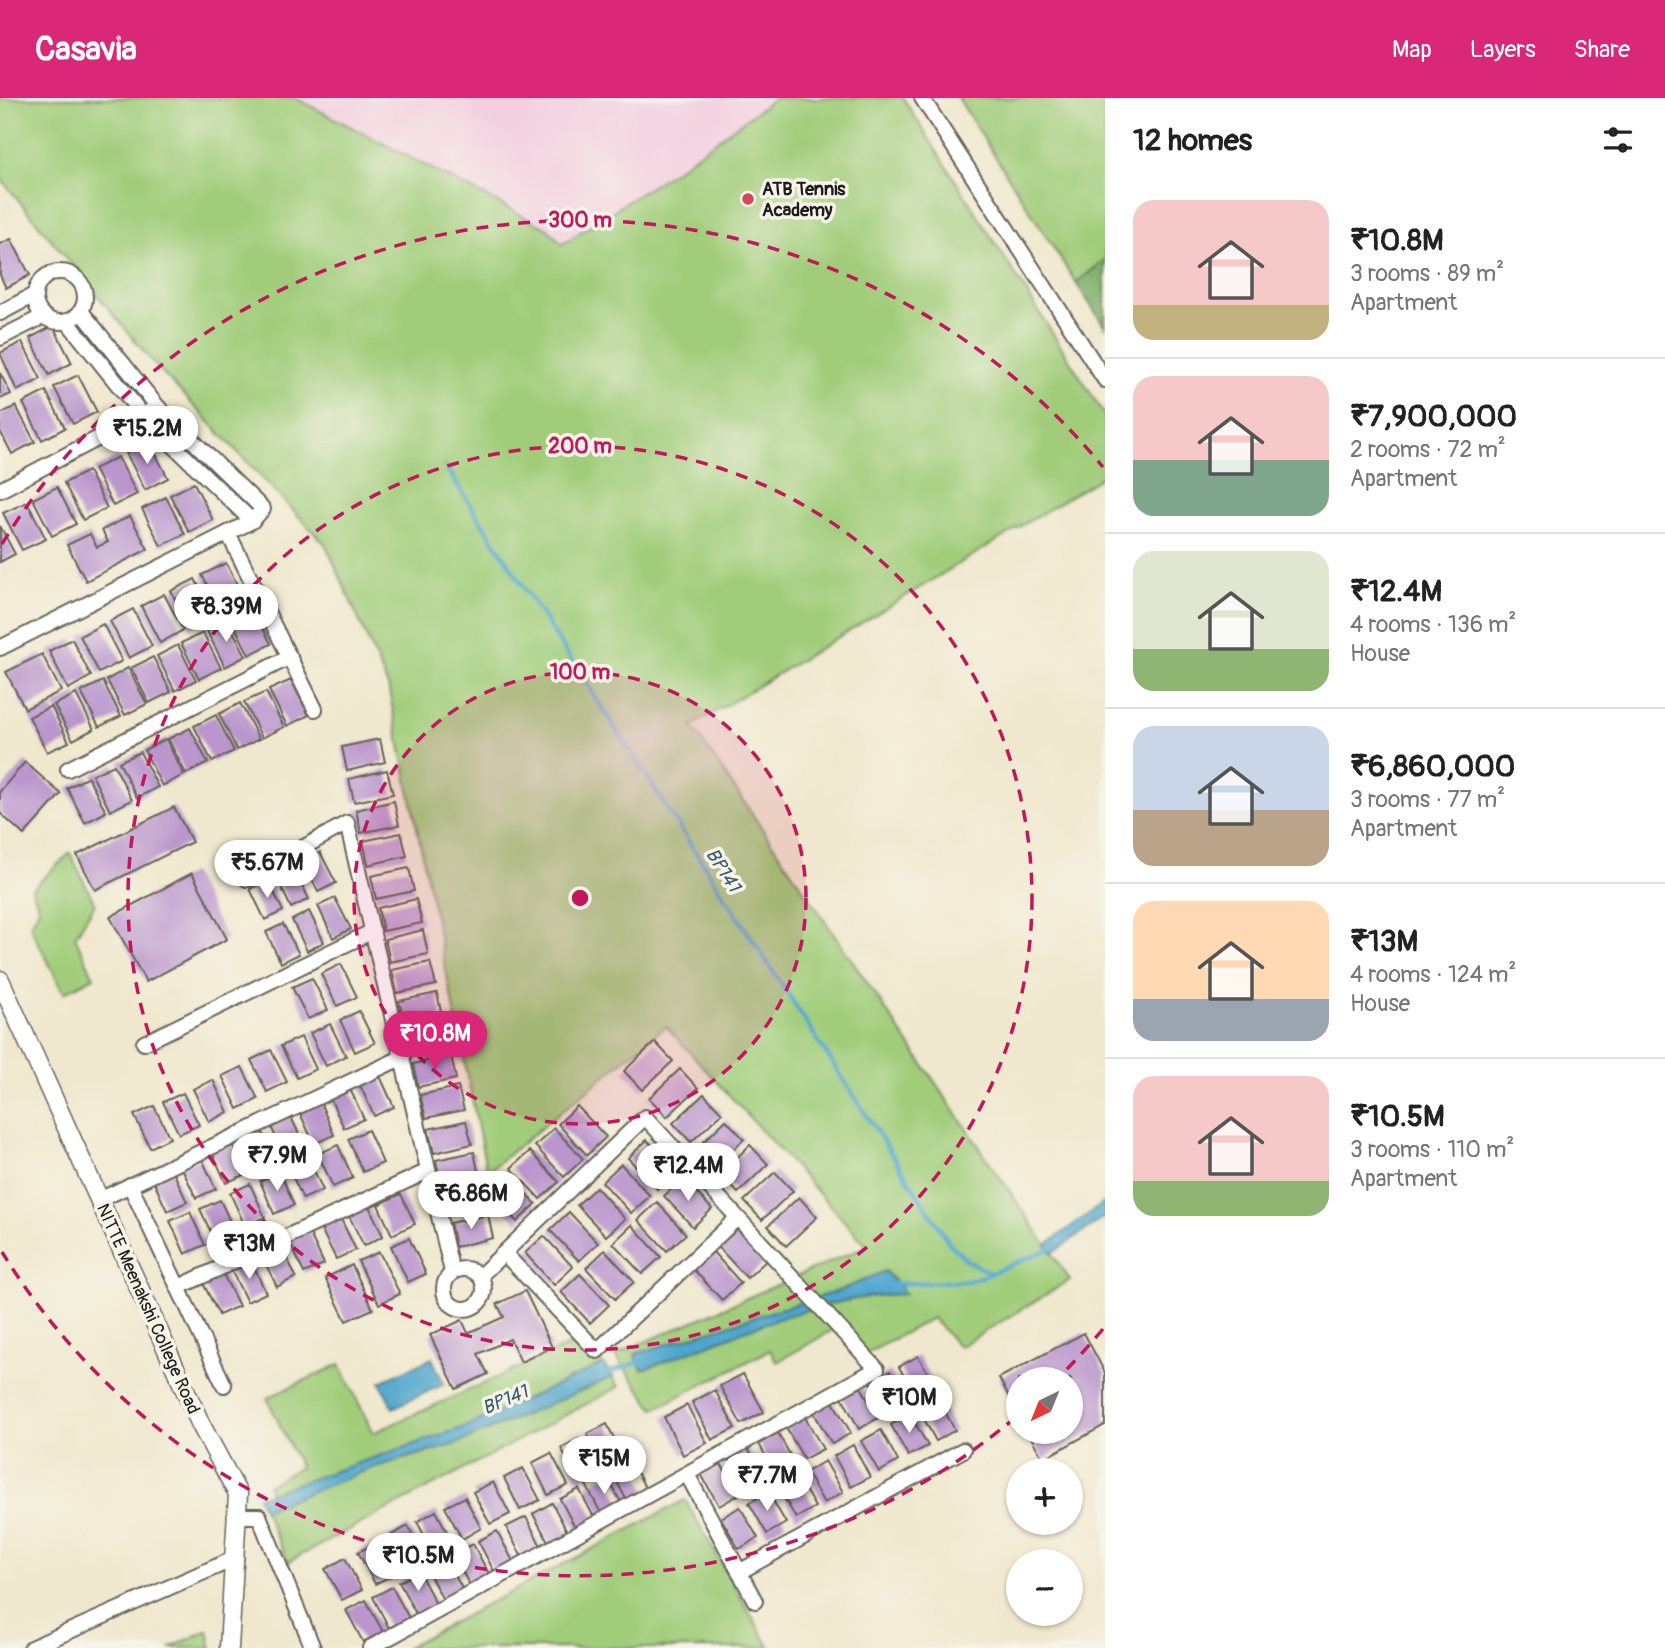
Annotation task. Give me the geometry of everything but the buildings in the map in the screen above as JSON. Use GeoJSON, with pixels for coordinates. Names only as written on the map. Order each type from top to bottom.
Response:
{"type":"FeatureCollection","features":[{"type":"Feature","properties":{"kind":"street"},"geometry":{"type":"LineString","coordinates":[[922,98],[1105,380]]}},
{"type":"Feature","properties":{"kind":"street"},"geometry":{"type":"LineString","coordinates":[[0,313],[34,295],[45,276],[66,272],[83,286],[85,301],[81,311],[67,321],[54,321],[38,309],[34,295]]}},
{"type":"Feature","properties":{"kind":"street"},"geometry":{"type":"LineString","coordinates":[[0,648],[251,521],[263,509],[157,406],[81,311]]}},
{"type":"Feature","properties":{"kind":"street"},"geometry":{"type":"LineString","coordinates":[[0,338],[44,316]]}},
{"type":"Feature","properties":{"kind":"street"},"geometry":{"type":"LineString","coordinates":[[67,321],[144,417],[251,521]]}},
{"type":"Feature","properties":{"kind":"street"},"geometry":{"type":"LineString","coordinates":[[0,490],[144,417],[157,406]]}},
{"type":"Feature","properties":{"kind":"street"},"geometry":{"type":"LineString","coordinates":[[228,533],[315,709]]}},
{"type":"Feature","properties":{"kind":"street"},"geometry":{"type":"LineString","coordinates":[[68,769],[290,657]]}},
{"type":"Feature","properties":{"kind":"street"},"geometry":{"type":"LineString","coordinates":[[247,879],[347,823],[452,1272]]}},
{"type":"Feature","properties":{"kind":"street"},"geometry":{"type":"LineString","coordinates":[[144,1043],[373,931]]}},
{"type":"Feature","properties":{"kind":"street","name":"NITTE Meenakshi College Road"},"geometry":{"type":"LineString","coordinates":[[0,980],[201,1425],[238,1494],[239,1516],[229,1648]]}},
{"type":"Feature","properties":{"kind":"street"},"geometry":{"type":"LineString","coordinates":[[99,1199],[403,1058]]}},
{"type":"Feature","properties":{"kind":"street"},"geometry":{"type":"LineString","coordinates":[[370,1648],[688,1476],[877,1369],[736,1219],[645,1117],[480,1276]]}},
{"type":"Feature","properties":{"kind":"street"},"geometry":{"type":"LineString","coordinates":[[178,1287],[428,1171]]}},
{"type":"Feature","properties":{"kind":"street"},"geometry":{"type":"LineString","coordinates":[[130,1185],[224,1385]]}},
{"type":"Feature","properties":{"kind":"street"},"geometry":{"type":"LineString","coordinates":[[505,1254],[597,1351],[736,1219]]}},
{"type":"Feature","properties":{"kind":"street"},"geometry":{"type":"LineString","coordinates":[[468,1269],[480,1276],[484,1285],[482,1297],[472,1307],[459,1308],[444,1296],[444,1284],[452,1272],[468,1269]]}},
{"type":"Feature","properties":{"kind":"street"},"geometry":{"type":"LineString","coordinates":[[740,1572],[963,1450]]}},
{"type":"Feature","properties":{"kind":"street"},"geometry":{"type":"LineString","coordinates":[[688,1476],[755,1601]]}},
{"type":"Feature","properties":{"kind":"street"},"geometry":{"type":"LineString","coordinates":[[239,1516],[259,1517],[313,1648]]}},
{"type":"Feature","properties":{"kind":"street"},"geometry":{"type":"LineString","coordinates":[[31,1648],[236,1558]]}},
{"type":"Feature","properties":{"kind":"shaded area"},"geometry":{"type":"Polygon","coordinates":[[[295,98],[775,98],[673,172],[562,244],[548,229],[295,98]]]}},
{"type":"Feature","properties":{"kind":"green space"},"geometry":{"type":"Polygon","coordinates":[[[0,98],[295,98],[548,229],[562,244],[673,172],[775,98],[903,98],[1105,416],[1105,475],[692,726],[1070,1280],[959,1347],[932,1318],[857,1359],[840,1326],[777,1362],[770,1350],[654,1409],[615,1355],[867,1246],[666,1026],[487,1172],[388,686],[326,545],[157,367],[0,178],[0,98]]]}},
{"type":"Feature","properties":{"kind":"green space"},"geometry":{"type":"Polygon","coordinates":[[[958,98],[1105,98],[1105,260],[1076,283],[958,98]]]}},
{"type":"Feature","properties":{"kind":"green space"},"geometry":{"type":"Polygon","coordinates":[[[1105,260],[1105,327],[1076,283],[1105,260]]]}},
{"type":"Feature","properties":{"kind":"green space"},"geometry":{"type":"Polygon","coordinates":[[[70,853],[95,904],[75,937],[94,977],[64,993],[30,926],[39,909],[32,889],[70,853]]]}},
{"type":"Feature","properties":{"kind":"green space"},"geometry":{"type":"Polygon","coordinates":[[[578,1341],[603,1364],[619,1387],[288,1562],[258,1497],[270,1494],[268,1485],[300,1467],[267,1398],[340,1364],[373,1433],[578,1341]]]}},
{"type":"Feature","properties":{"kind":"green space"},"geometry":{"type":"Polygon","coordinates":[[[685,1500],[770,1648],[405,1648],[685,1500]]]}},
{"type":"Feature","properties":{"kind":"green space"},"geometry":{"type":"Polygon","coordinates":[[[208,1630],[212,1648],[170,1648],[208,1630]]]}},
{"type":"Feature","properties":{"kind":"water"},"geometry":{"type":"Polygon","coordinates":[[[1105,1202],[1105,1217],[1052,1253],[1046,1245],[1105,1202]]]}},
{"type":"Feature","properties":{"kind":"water"},"geometry":{"type":"Polygon","coordinates":[[[885,1271],[906,1294],[838,1302],[804,1311],[642,1370],[635,1354],[841,1290],[885,1271]]]}},
{"type":"Feature","properties":{"kind":"water"},"geometry":{"type":"Polygon","coordinates":[[[432,1358],[444,1384],[393,1408],[380,1382],[432,1358]]]}},
{"type":"Feature","properties":{"kind":"water"},"geometry":{"type":"Polygon","coordinates":[[[603,1364],[613,1377],[456,1444],[375,1467],[264,1510],[258,1497],[467,1426],[603,1364]]]}},
{"type":"Feature","properties":{"kind":"waterway","name":"BP141"},"geometry":{"type":"LineString","coordinates":[[446,467],[950,1244],[969,1262],[991,1273],[1054,1247]]}},
{"type":"Feature","properties":{"kind":"waterway","name":"BP141"},"geometry":{"type":"LineString","coordinates":[[891,1284],[968,1281],[990,1274]]}},
{"type":"Feature","properties":{"kind":"waterway","name":"BP141"},"geometry":{"type":"LineString","coordinates":[[605,1374],[643,1361]]}},
{"type":"Feature","properties":{"kind":"place","name":"ATB Tennis Academy"},"geometry":{"type":"Point","coordinates":[748,199]}}]}
